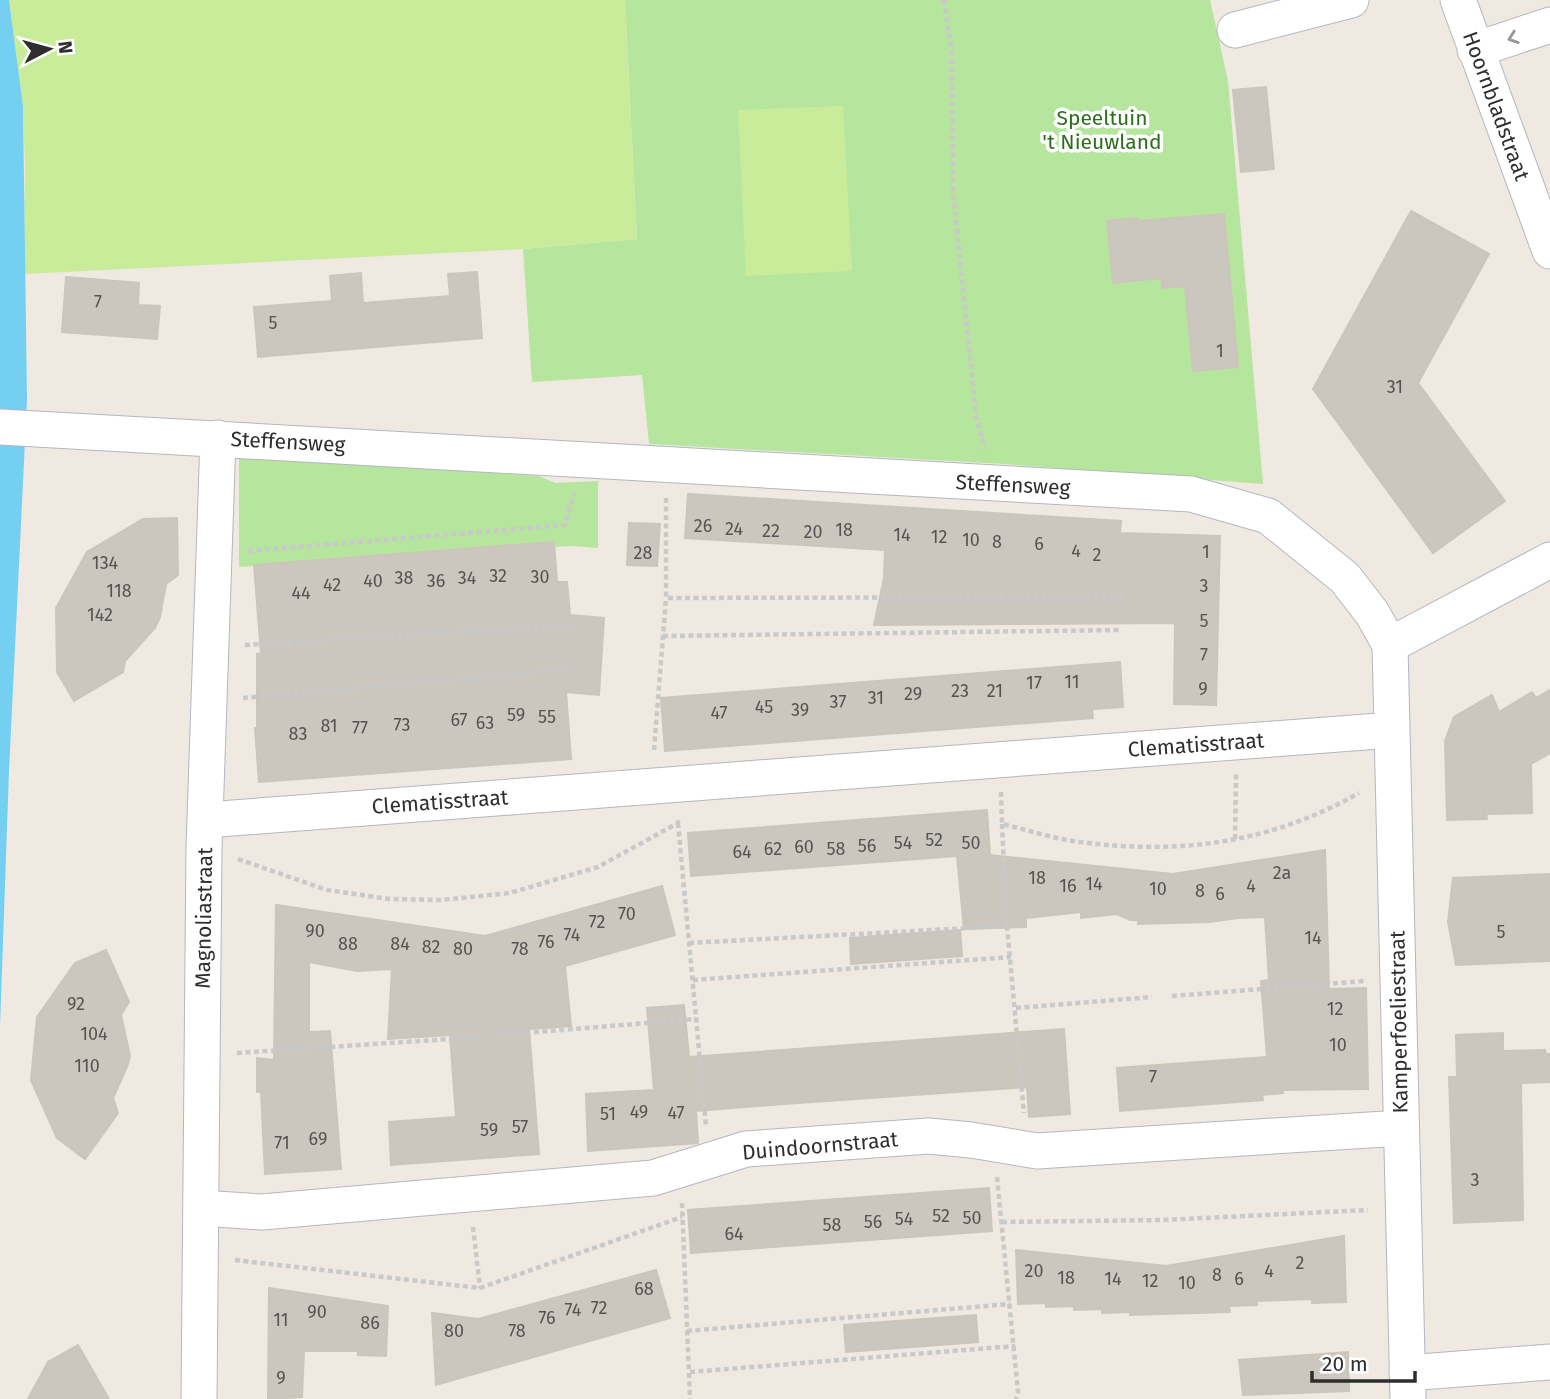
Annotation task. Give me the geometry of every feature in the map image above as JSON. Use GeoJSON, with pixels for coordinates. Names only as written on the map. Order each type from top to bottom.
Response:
{"type":"FeatureCollection","features":[{"type":"Feature","properties":{"kind":"street"},"geometry":{"type":"LineString","coordinates":[[1235,30],[1351,0]]}},
{"type":"Feature","properties":{"kind":"street","name":"Hoornbladstraat"},"geometry":{"type":"LineString","coordinates":[[1458,0],[1550,251]]}},
{"type":"Feature","properties":{"kind":"street"},"geometry":{"type":"LineString","coordinates":[[1475,50],[1550,25]]}},
{"type":"Feature","properties":{"kind":"street","name":"Steffensweg"},"geometry":{"type":"LineString","coordinates":[[0,427],[1191,494],[1268,516],[1345,578],[1372,612],[1390,645]]}},
{"type":"Feature","properties":{"kind":"street","name":"Magnoliastraat"},"geometry":{"type":"LineString","coordinates":[[199,1399],[205,833],[218,438]]}},
{"type":"Feature","properties":{"kind":"street"},"geometry":{"type":"LineString","coordinates":[[1390,645],[1550,560]]}},
{"type":"Feature","properties":{"kind":"street","name":"Kamperfoeliestraat"},"geometry":{"type":"LineString","coordinates":[[1390,645],[1407,1386]]}},
{"type":"Feature","properties":{"kind":"street","name":"Clematisstraat"},"geometry":{"type":"LineString","coordinates":[[205,833],[663,785],[1392,730]]}},
{"type":"Feature","properties":{"kind":"street","name":"Duindoornstraat"},"geometry":{"type":"LineString","coordinates":[[201,1208],[262,1212],[653,1178],[746,1149],[929,1136],[1037,1151],[1401,1128]]}},
{"type":"Feature","properties":{"kind":"street"},"geometry":{"type":"LineString","coordinates":[[1407,1386],[1550,1362]]}},
{"type":"Feature","properties":{"kind":"path"},"geometry":{"type":"LineString","coordinates":[[944,0],[952,54],[953,192],[976,416],[993,484]]}},
{"type":"Feature","properties":{"kind":"path"},"geometry":{"type":"LineString","coordinates":[[216,554],[565,525],[574,493],[576,459]]}},
{"type":"Feature","properties":{"kind":"path"},"geometry":{"type":"LineString","coordinates":[[667,464],[663,785],[678,823],[696,1019],[695,1166],[682,1217],[690,1399]]}},
{"type":"Feature","properties":{"kind":"path"},"geometry":{"type":"LineString","coordinates":[[666,598],[1126,597]]}},
{"type":"Feature","properties":{"kind":"path"},"geometry":{"type":"LineString","coordinates":[[212,647],[576,625]]}},
{"type":"Feature","properties":{"kind":"path"},"geometry":{"type":"LineString","coordinates":[[663,636],[1120,630]]}},
{"type":"Feature","properties":{"kind":"path"},"geometry":{"type":"LineString","coordinates":[[211,701],[573,669]]}},
{"type":"Feature","properties":{"kind":"path"},"geometry":{"type":"LineString","coordinates":[[1235,839],[1237,742]]}},
{"type":"Feature","properties":{"kind":"path"},"geometry":{"type":"LineString","coordinates":[[1000,760],[1007,926],[1016,1008],[1011,1147],[1002,1222],[1015,1346],[1018,1392],[1016,1399]]}},
{"type":"Feature","properties":{"kind":"path"},"geometry":{"type":"LineString","coordinates":[[1002,824],[1078,842],[1132,847],[1194,847],[1259,835],[1326,811],[1393,773]]}},
{"type":"Feature","properties":{"kind":"path"},"geometry":{"type":"LineString","coordinates":[[205,833],[327,890],[389,900],[440,900],[510,893],[598,867],[678,823]]}},
{"type":"Feature","properties":{"kind":"path"},"geometry":{"type":"LineString","coordinates":[[689,943],[1007,926]]}},
{"type":"Feature","properties":{"kind":"path"},"geometry":{"type":"LineString","coordinates":[[693,980],[1011,957]]}},
{"type":"Feature","properties":{"kind":"path"},"geometry":{"type":"LineString","coordinates":[[1172,996],[1398,978]]}},
{"type":"Feature","properties":{"kind":"path"},"geometry":{"type":"LineString","coordinates":[[1016,1008],[1152,997]]}},
{"type":"Feature","properties":{"kind":"path"},"geometry":{"type":"LineString","coordinates":[[500,1035],[696,1019]]}},
{"type":"Feature","properties":{"kind":"path"},"geometry":{"type":"LineString","coordinates":[[202,1056],[481,1037]]}},
{"type":"Feature","properties":{"kind":"path"},"geometry":{"type":"LineString","coordinates":[[469,1193],[480,1289]]}},
{"type":"Feature","properties":{"kind":"path"},"geometry":{"type":"LineString","coordinates":[[1002,1222],[1163,1220],[1403,1209]]}},
{"type":"Feature","properties":{"kind":"path"},"geometry":{"type":"LineString","coordinates":[[201,1256],[480,1289],[682,1217]]}},
{"type":"Feature","properties":{"kind":"path"},"geometry":{"type":"LineString","coordinates":[[687,1331],[1010,1304]]}},
{"type":"Feature","properties":{"kind":"path"},"geometry":{"type":"LineString","coordinates":[[690,1372],[1015,1346]]}},
{"type":"Feature","properties":{"kind":"green space"},"geometry":{"type":"Polygon","coordinates":[[[9,0],[625,0],[637,239],[523,249],[24,274],[23,106],[9,0]]]}},
{"type":"Feature","properties":{"kind":"green space","name":"Speeltuin 't Nieuwland"},"geometry":{"type":"Polygon","coordinates":[[[625,0],[1210,0],[1228,81],[1263,484],[1004,464],[649,444],[642,375],[532,382],[523,249],[637,239],[625,0]]]}},
{"type":"Feature","properties":{"kind":"green space"},"geometry":{"type":"Polygon","coordinates":[[[843,106],[852,271],[746,276],[738,110],[843,106]]]}},
{"type":"Feature","properties":{"kind":"green space"},"geometry":{"type":"Polygon","coordinates":[[[266,457],[539,476],[555,483],[598,481],[598,548],[571,546],[239,567],[239,459],[266,457]]]}},
{"type":"Feature","properties":{"kind":"water"},"geometry":{"type":"Polygon","coordinates":[[[0,0],[9,0],[23,106],[27,400],[0,1027],[0,0]]]}},
{"type":"Feature","properties":{"kind":"building"},"geometry":{"type":"Polygon","coordinates":[[[1266,87],[1274,169],[1241,172],[1233,90],[1266,87]]]}},
{"type":"Feature","properties":{"kind":"building"},"geometry":{"type":"Polygon","coordinates":[[[1411,211],[1489,254],[1418,383],[1505,501],[1433,553],[1313,389],[1411,211]]]}},
{"type":"Feature","properties":{"kind":"building"},"geometry":{"type":"Polygon","coordinates":[[[1224,214],[1238,367],[1193,371],[1185,286],[1162,288],[1161,278],[1113,283],[1107,221],[1224,214]]]}},
{"type":"Feature","properties":{"kind":"building"},"geometry":{"type":"Polygon","coordinates":[[[477,272],[482,338],[258,357],[254,307],[332,301],[330,276],[361,273],[363,303],[450,296],[448,274],[477,272]]]}},
{"type":"Feature","properties":{"kind":"building"},"geometry":{"type":"Polygon","coordinates":[[[66,277],[139,283],[138,305],[160,306],[157,339],[62,332],[66,277]]]}},
{"type":"Feature","properties":{"kind":"building"},"geometry":{"type":"Polygon","coordinates":[[[688,494],[1121,521],[1120,533],[1220,536],[1216,705],[1174,704],[1175,623],[874,625],[884,578],[885,550],[685,538],[688,494]]]}},
{"type":"Feature","properties":{"kind":"building"},"geometry":{"type":"Polygon","coordinates":[[[177,518],[178,575],[166,584],[160,617],[155,628],[125,661],[123,672],[74,701],[57,672],[56,608],[87,552],[143,519],[177,518]]]}},
{"type":"Feature","properties":{"kind":"building"},"geometry":{"type":"Polygon","coordinates":[[[629,523],[660,524],[657,566],[627,565],[629,523]]]}},
{"type":"Feature","properties":{"kind":"building"},"geometry":{"type":"Polygon","coordinates":[[[554,542],[557,582],[567,582],[570,615],[604,618],[599,695],[566,692],[571,759],[259,782],[255,728],[257,654],[261,654],[254,565],[554,542]]]}},
{"type":"Feature","properties":{"kind":"building"},"geometry":{"type":"Polygon","coordinates":[[[1120,662],[1123,707],[1092,709],[1093,718],[665,751],[661,698],[1120,662]]]}},
{"type":"Feature","properties":{"kind":"building"},"geometry":{"type":"Polygon","coordinates":[[[1550,690],[1550,753],[1531,764],[1532,813],[1486,814],[1487,819],[1447,820],[1445,741],[1454,717],[1492,695],[1499,712],[1532,692],[1536,698],[1550,690]]]}},
{"type":"Feature","properties":{"kind":"building"},"geometry":{"type":"Polygon","coordinates":[[[987,810],[990,855],[1173,874],[1325,850],[1329,989],[1366,988],[1368,1089],[1282,1090],[1283,1093],[1262,1095],[1263,1100],[1120,1111],[1117,1068],[1267,1057],[1261,981],[1269,980],[1265,917],[1138,924],[1138,920],[1130,920],[1117,914],[1081,918],[1081,912],[1026,918],[1026,927],[964,929],[957,856],[691,876],[688,833],[987,810]]]}},
{"type":"Feature","properties":{"kind":"building"},"geometry":{"type":"Polygon","coordinates":[[[1550,874],[1550,961],[1456,965],[1448,922],[1453,878],[1550,874]]]}},
{"type":"Feature","properties":{"kind":"building"},"geometry":{"type":"Polygon","coordinates":[[[662,886],[675,935],[565,966],[571,1026],[529,1029],[539,1154],[391,1165],[389,1122],[456,1117],[450,1035],[388,1039],[392,969],[357,971],[309,962],[309,1032],[330,1031],[341,1169],[265,1174],[261,1092],[257,1092],[257,1058],[274,1060],[276,905],[485,936],[662,886]]]}},
{"type":"Feature","properties":{"kind":"building"},"geometry":{"type":"Polygon","coordinates":[[[960,930],[962,956],[851,964],[850,938],[960,930]]]}},
{"type":"Feature","properties":{"kind":"building"},"geometry":{"type":"Polygon","coordinates":[[[106,950],[129,1002],[121,1015],[130,1056],[113,1098],[118,1113],[85,1159],[57,1138],[31,1080],[37,1017],[75,963],[106,950]]]}},
{"type":"Feature","properties":{"kind":"building"},"geometry":{"type":"Polygon","coordinates":[[[684,1005],[689,1057],[1064,1029],[1070,1114],[1029,1117],[1027,1087],[784,1104],[696,1111],[698,1143],[588,1151],[586,1094],[654,1090],[647,1008],[684,1005]]]}},
{"type":"Feature","properties":{"kind":"building"},"geometry":{"type":"Polygon","coordinates":[[[1503,1033],[1503,1051],[1545,1050],[1546,1054],[1550,1054],[1550,1082],[1521,1083],[1523,1220],[1454,1223],[1449,1077],[1457,1077],[1456,1035],[1503,1033]]]}},
{"type":"Feature","properties":{"kind":"building"},"geometry":{"type":"Polygon","coordinates":[[[989,1188],[992,1231],[691,1253],[688,1210],[989,1188]]]}},
{"type":"Feature","properties":{"kind":"building"},"geometry":{"type":"Polygon","coordinates":[[[1344,1236],[1346,1302],[1312,1303],[1312,1299],[1257,1301],[1257,1305],[1229,1306],[1230,1312],[1130,1315],[1131,1312],[1102,1313],[1102,1309],[1074,1310],[1074,1306],[1046,1307],[1046,1303],[1018,1304],[1016,1250],[1166,1266],[1344,1236]]]}},
{"type":"Feature","properties":{"kind":"building"},"geometry":{"type":"Polygon","coordinates":[[[656,1270],[670,1318],[436,1385],[432,1313],[478,1319],[656,1270]]]}},
{"type":"Feature","properties":{"kind":"building"},"geometry":{"type":"Polygon","coordinates":[[[269,1288],[388,1306],[386,1356],[358,1355],[358,1351],[304,1351],[302,1397],[268,1399],[269,1288]]]}},
{"type":"Feature","properties":{"kind":"building"},"geometry":{"type":"Polygon","coordinates":[[[976,1315],[978,1342],[846,1352],[844,1325],[976,1315]]]}},
{"type":"Feature","properties":{"kind":"building"},"geometry":{"type":"Polygon","coordinates":[[[78,1345],[109,1399],[28,1399],[48,1362],[78,1345]]]}},
{"type":"Feature","properties":{"kind":"building"},"geometry":{"type":"Polygon","coordinates":[[[1348,1352],[1349,1391],[1243,1395],[1239,1360],[1348,1352]]]}}]}
